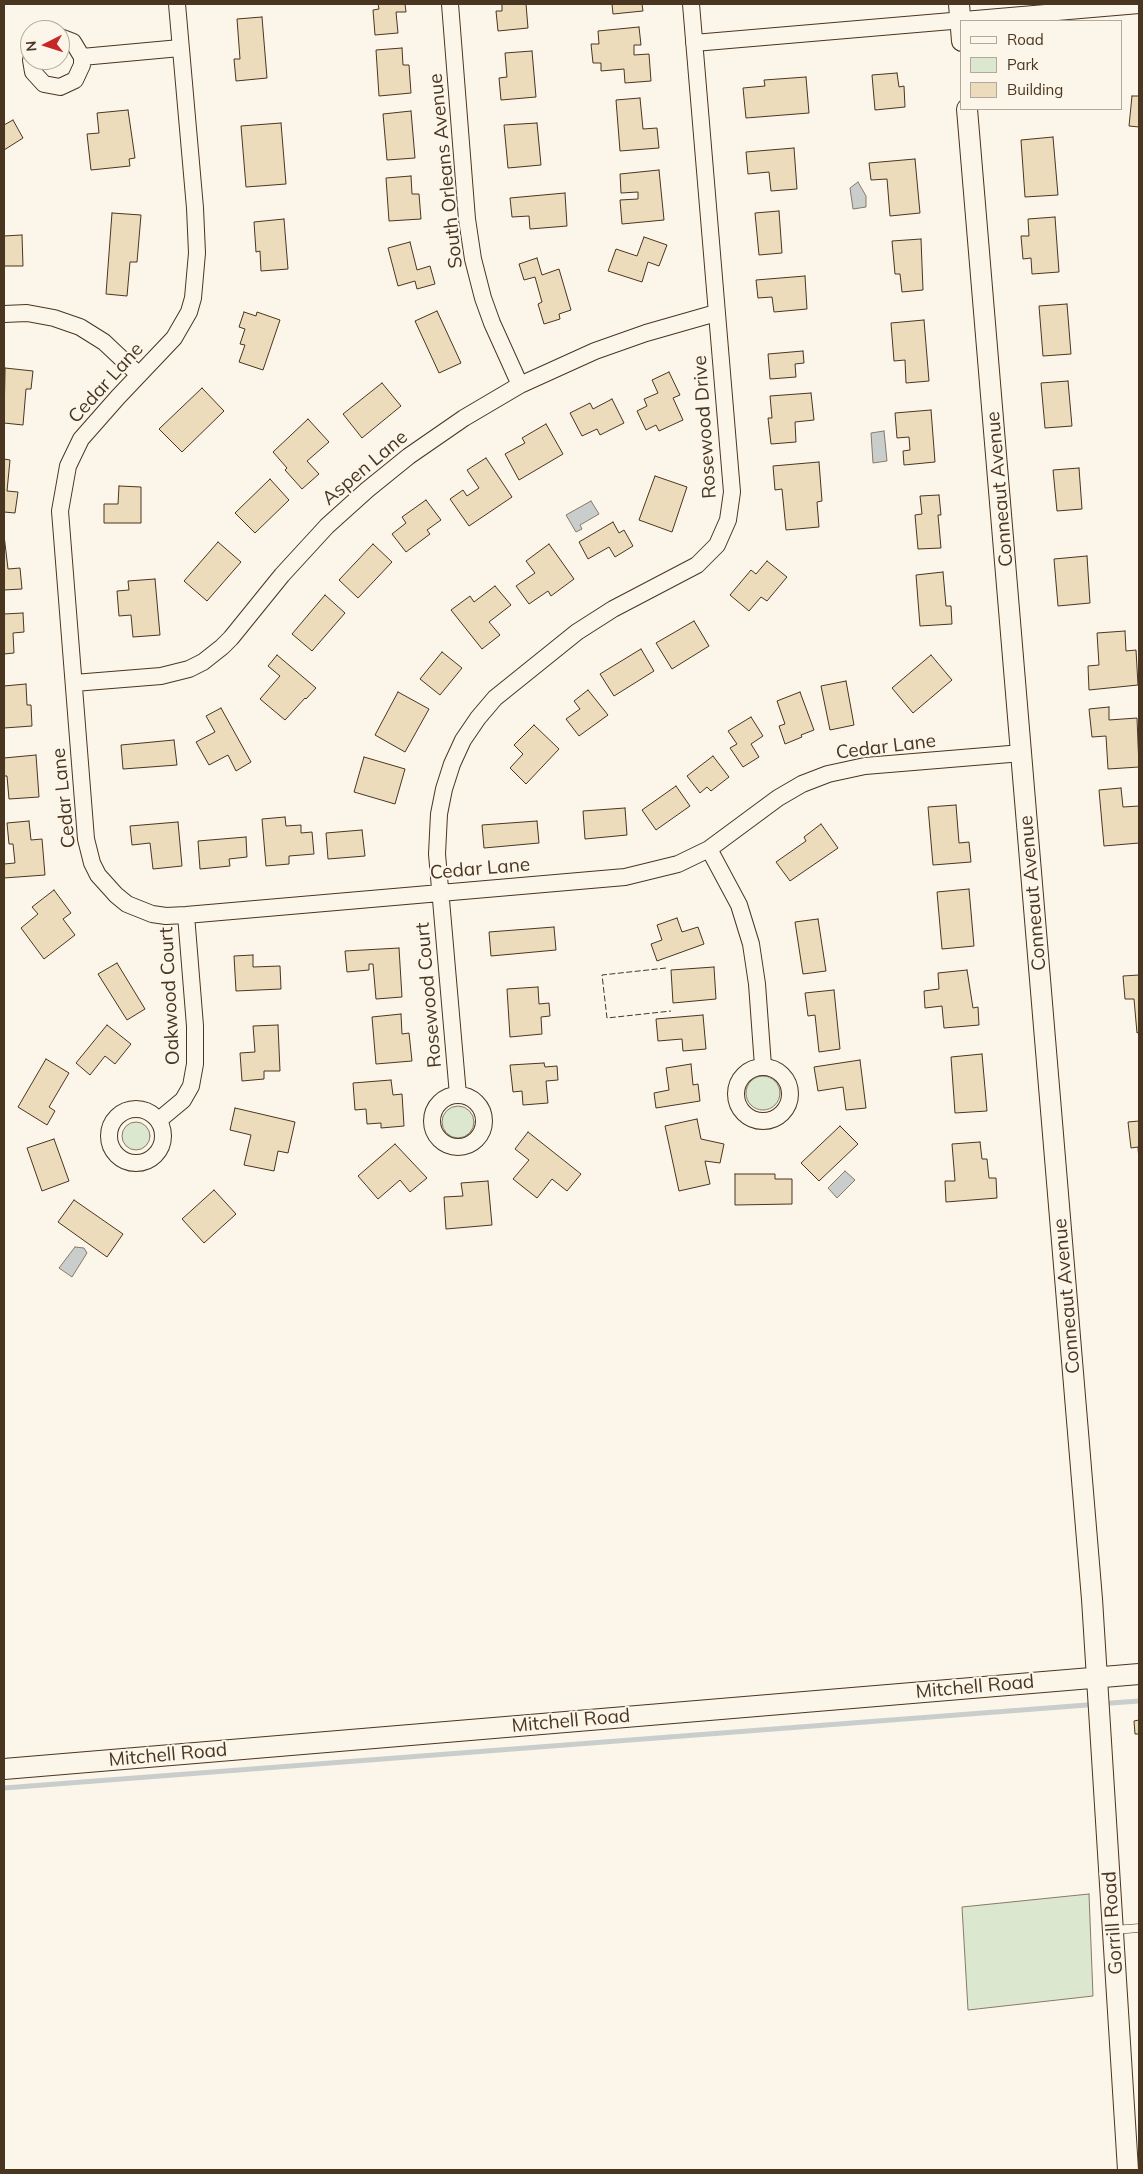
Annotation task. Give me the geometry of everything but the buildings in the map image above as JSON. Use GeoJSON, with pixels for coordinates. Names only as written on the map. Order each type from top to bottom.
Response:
{"type":"FeatureCollection","features":[{"type":"Feature","properties":{"kind":"street","name":"Cedar Lane"},"geometry":{"type":"LineString","coordinates":[[177,4],[198,253],[196,283],[191,305],[182,325],[168,346],[118,397],[82,440],[68,466],[60,511],[86,839],[92,862],[106,886],[127,904],[152,914],[166,916],[625,877],[678,864],[710,849],[778,798],[802,784],[828,774],[865,766],[1022,753]]}},
{"type":"Feature","properties":{"kind":"street","name":"South Orleans Avenue"},"geometry":{"type":"LineString","coordinates":[[450,4],[467,219],[473,259],[492,323],[520,385]]}},
{"type":"Feature","properties":{"kind":"street","name":"Rosewood Drive"},"geometry":{"type":"LineString","coordinates":[[440,893],[437,854],[439,814],[444,788],[459,748],[478,718],[495,698],[514,681],[577,632],[613,609],[698,565],[708,556],[724,533],[728,520],[732,492],[691,4]]}},
{"type":"Feature","properties":{"kind":"street"},"geometry":{"type":"LineString","coordinates":[[694,43],[960,12],[1139,5]]}},
{"type":"Feature","properties":{"kind":"street"},"geometry":{"type":"LineString","coordinates":[[33,70],[38,79],[44,84],[60,87],[68,84],[79,73],[82,57],[73,42],[70,41]]}},
{"type":"Feature","properties":{"kind":"street"},"geometry":{"type":"LineString","coordinates":[[82,57],[180,48]]}},
{"type":"Feature","properties":{"kind":"street","name":"Conneaut Avenue"},"geometry":{"type":"LineString","coordinates":[[967,110],[1098,1676]]}},
{"type":"Feature","properties":{"kind":"street"},"geometry":{"type":"LineString","coordinates":[[4,314],[27,313],[54,318],[80,327],[104,342],[139,375]]}},
{"type":"Feature","properties":{"kind":"street","name":"Aspen Lane"},"geometry":{"type":"LineString","coordinates":[[74,683],[161,676],[189,669],[202,662],[222,648],[282,575],[327,526],[409,456],[464,418],[520,385],[595,351],[646,333],[716,313]]}},
{"type":"Feature","properties":{"kind":"street"},"geometry":{"type":"LineString","coordinates":[[710,849],[739,905],[751,944],[757,984],[763,1066]]}},
{"type":"Feature","properties":{"kind":"street","name":"Rosewood Court"},"geometry":{"type":"LineString","coordinates":[[440,893],[458,1095]]}},
{"type":"Feature","properties":{"kind":"street","name":"Oakwood Court"},"geometry":{"type":"LineString","coordinates":[[158,1120],[183,1100],[191,1086],[196,1064],[195,1026],[186,915]]}},
{"type":"Feature","properties":{"kind":"street","name":"Mitchell Road"},"geometry":{"type":"LineString","coordinates":[[4,1769],[1139,1674]]}},
{"type":"Feature","properties":{"kind":"street","name":"Gorrill Road"},"geometry":{"type":"LineString","coordinates":[[1098,1676],[1128,2170]]}},
{"type":"Feature","properties":{"kind":"lane"},"geometry":{"type":"LineString","coordinates":[[1114,1930],[1139,1928]]}},
{"type":"Feature","properties":{"kind":"green space"},"geometry":{"type":"Polygon","coordinates":[[[763,1076],[775,1081],[780,1093],[775,1105],[763,1110],[751,1105],[746,1093],[751,1081],[763,1076]]]}},
{"type":"Feature","properties":{"kind":"green space"},"geometry":{"type":"Polygon","coordinates":[[[458,1106],[464,1107],[469,1111],[473,1116],[473,1128],[469,1133],[464,1137],[458,1138],[452,1137],[447,1133],[443,1128],[442,1122],[443,1116],[447,1111],[452,1107],[458,1106]]]}},
{"type":"Feature","properties":{"kind":"green space"},"geometry":{"type":"Polygon","coordinates":[[[136,1122],[146,1126],[150,1136],[146,1146],[136,1150],[126,1146],[122,1136],[126,1126],[136,1122]]]}},
{"type":"Feature","properties":{"kind":"green space"},"geometry":{"type":"Polygon","coordinates":[[[1089,1894],[1093,1996],[968,2010],[962,1907],[1089,1894]]]}},
{"type":"Feature","properties":{"kind":"shaded area"},"geometry":{"type":"Polygon","coordinates":[[[858,182],[866,196],[866,207],[853,209],[850,188],[858,182]]]}},
{"type":"Feature","properties":{"kind":"shaded area"},"geometry":{"type":"Polygon","coordinates":[[[884,431],[887,461],[873,463],[871,433],[884,431]]]}},
{"type":"Feature","properties":{"kind":"shaded area"},"geometry":{"type":"Polygon","coordinates":[[[591,501],[599,514],[580,525],[582,529],[576,532],[566,515],[591,501]]]}},
{"type":"Feature","properties":{"kind":"shaded area"},"geometry":{"type":"Polygon","coordinates":[[[845,1171],[855,1180],[837,1198],[828,1188],[845,1171]]]}},
{"type":"Feature","properties":{"kind":"shaded area"},"geometry":{"type":"Polygon","coordinates":[[[75,1247],[84,1248],[87,1253],[72,1277],[59,1268],[75,1247]]]}},
{"type":"Feature","properties":{"kind":"waterway"},"geometry":{"type":"LineString","coordinates":[[1111,1703],[1139,1701]]}},
{"type":"Feature","properties":{"kind":"waterway"},"geometry":{"type":"LineString","coordinates":[[4,1788],[1087,1705]]}},
{"type":"Feature","properties":{"kind":"fence"},"geometry":{"type":"LineString","coordinates":[[666,968],[602,975],[607,1018],[671,1011]]}}]}
